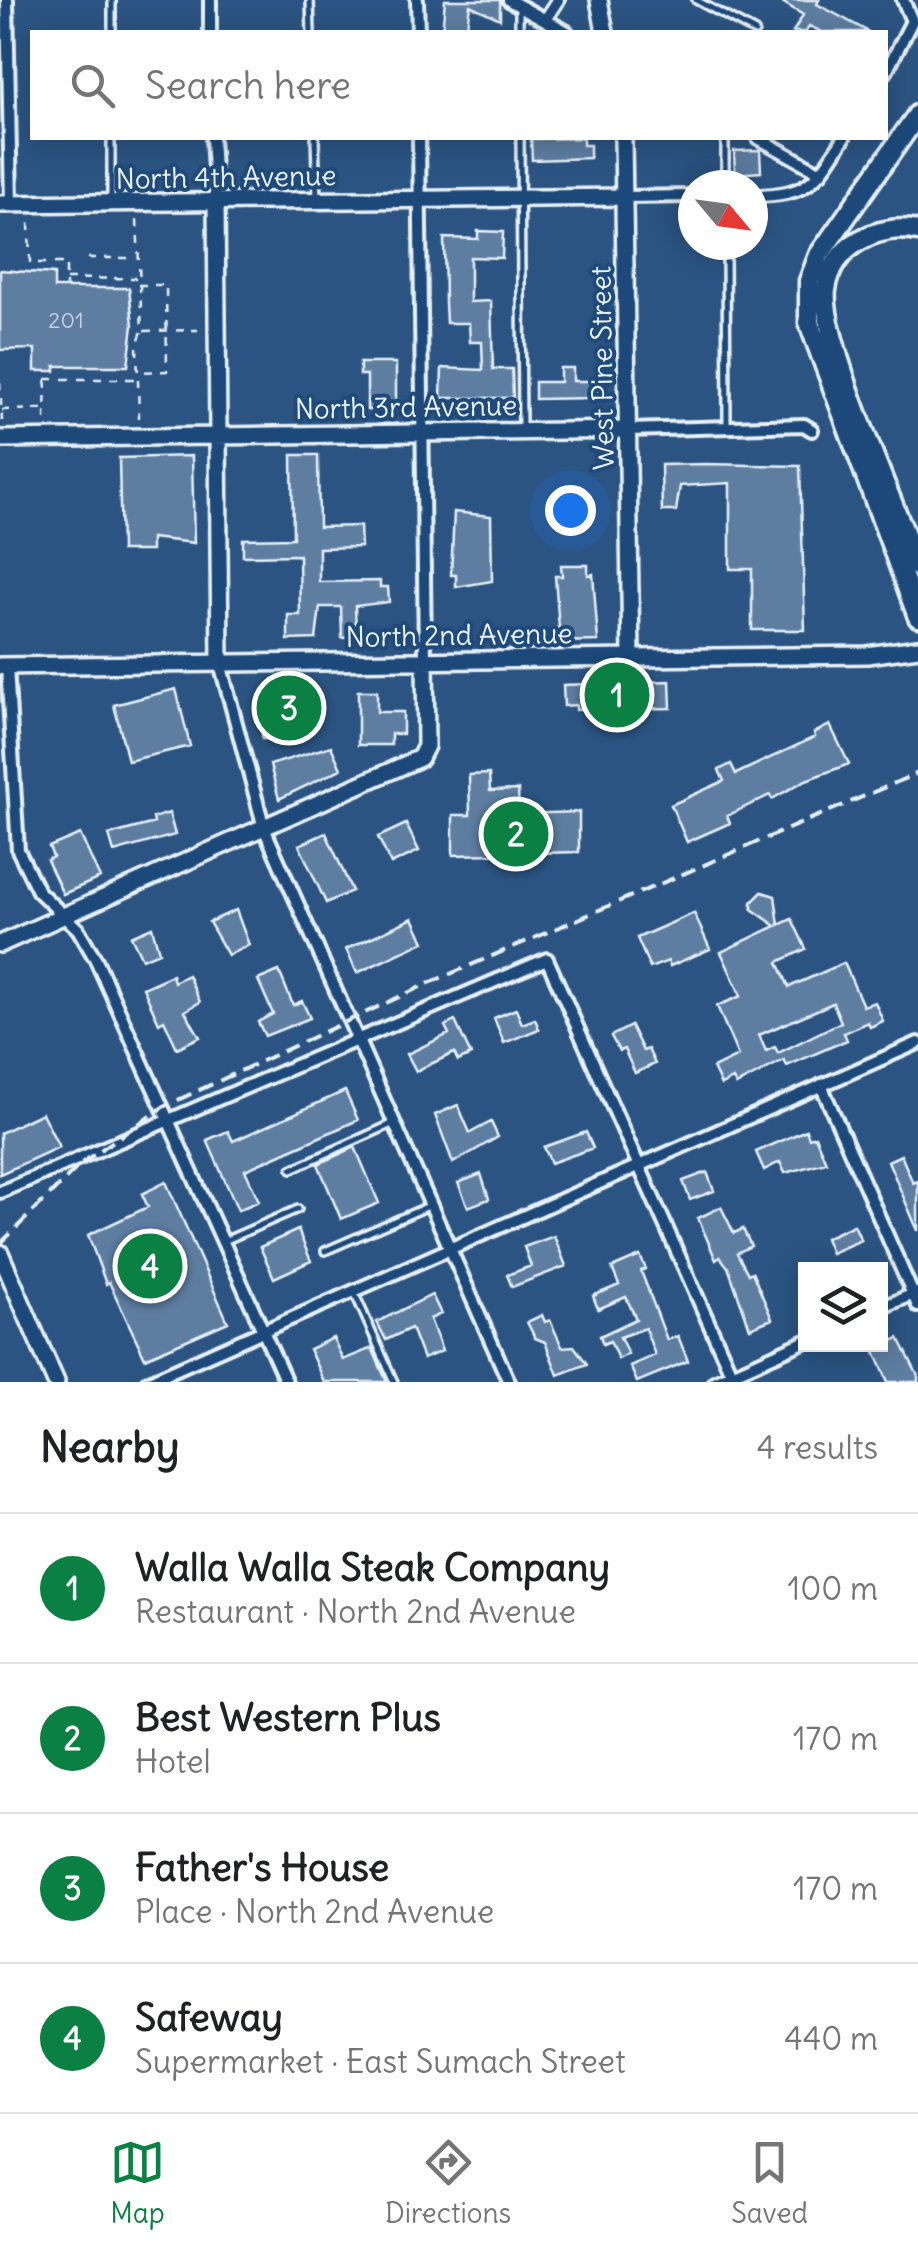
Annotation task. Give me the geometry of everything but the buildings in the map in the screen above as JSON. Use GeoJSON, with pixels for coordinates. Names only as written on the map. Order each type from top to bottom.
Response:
{"type":"FeatureCollection","features":[{"type":"Feature","properties":{"kind":"highway"},"geometry":{"type":"LineString","coordinates":[[918,114],[819,255],[809,281],[810,323],[918,618]]}},
{"type":"Feature","properties":{"kind":"highway"},"geometry":{"type":"LineString","coordinates":[[918,231],[894,226],[866,234],[838,259],[826,289],[829,332],[918,567]]}},
{"type":"Feature","properties":{"kind":"street"},"geometry":{"type":"LineString","coordinates":[[6,204],[7,0]]}},
{"type":"Feature","properties":{"kind":"street"},"geometry":{"type":"LineString","coordinates":[[210,0],[210,30]]}},
{"type":"Feature","properties":{"kind":"street"},"geometry":{"type":"LineString","coordinates":[[417,0],[418,30]]}},
{"type":"Feature","properties":{"kind":"street"},"geometry":{"type":"LineString","coordinates":[[546,20],[558,0]]}},
{"type":"Feature","properties":{"kind":"street"},"geometry":{"type":"LineString","coordinates":[[600,0],[606,30]]}},
{"type":"Feature","properties":{"kind":"street"},"geometry":{"type":"LineString","coordinates":[[888,68],[912,21],[904,1]]}},
{"type":"Feature","properties":{"kind":"street"},"geometry":{"type":"LineString","coordinates":[[514,3],[564,30]]}},
{"type":"Feature","properties":{"kind":"street"},"geometry":{"type":"LineString","coordinates":[[212,140],[220,436],[220,663],[264,828],[509,1382]]}},
{"type":"Feature","properties":{"kind":"street"},"geometry":{"type":"LineString","coordinates":[[0,944],[423,756],[419,140]]}},
{"type":"Feature","properties":{"kind":"street","name":"West Pine Street"},"geometry":{"type":"LineString","coordinates":[[623,140],[631,658]]}},
{"type":"Feature","properties":{"kind":"street"},"geometry":{"type":"LineString","coordinates":[[762,140],[822,173]]}},
{"type":"Feature","properties":{"kind":"street"},"geometry":{"type":"LineString","coordinates":[[768,196],[792,195],[822,173],[843,140]]}},
{"type":"Feature","properties":{"kind":"street","name":"North 4th Avenue"},"geometry":{"type":"LineString","coordinates":[[6,204],[521,195],[678,196]]}},
{"type":"Feature","properties":{"kind":"street","name":"North 3rd Avenue"},"geometry":{"type":"LineString","coordinates":[[0,439],[804,425],[812,430]]}},
{"type":"Feature","properties":{"kind":"street","name":"North 2nd Avenue"},"geometry":{"type":"LineString","coordinates":[[3,666],[867,655],[918,648]]}},
{"type":"Feature","properties":{"kind":"street"},"geometry":{"type":"LineString","coordinates":[[3,666],[18,850],[38,891],[78,929],[96,960],[286,1382]]}},
{"type":"Feature","properties":{"kind":"street"},"geometry":{"type":"LineString","coordinates":[[0,1192],[547,959],[733,1378]]}},
{"type":"Feature","properties":{"kind":"street"},"geometry":{"type":"LineString","coordinates":[[147,1382],[918,1043]]}},
{"type":"Feature","properties":{"kind":"street"},"geometry":{"type":"LineString","coordinates":[[821,1085],[918,1306]]}},
{"type":"Feature","properties":{"kind":"street"},"geometry":{"type":"LineString","coordinates":[[0,1254],[56,1382]]}},
{"type":"Feature","properties":{"kind":"street"},"geometry":{"type":"LineString","coordinates":[[888,1305],[915,1293]]}},
{"type":"Feature","properties":{"kind":"street"},"geometry":{"type":"LineString","coordinates":[[714,1382],[733,1378],[798,1346]]}},
{"type":"Feature","properties":{"kind":"lane"},"geometry":{"type":"LineString","coordinates":[[112,0],[112,30]]}},
{"type":"Feature","properties":{"kind":"lane"},"geometry":{"type":"LineString","coordinates":[[310,0],[311,30]]}},
{"type":"Feature","properties":{"kind":"lane"},"geometry":{"type":"LineString","coordinates":[[696,0],[751,30]]}},
{"type":"Feature","properties":{"kind":"lane"},"geometry":{"type":"LineString","coordinates":[[514,3],[519,30]]}},
{"type":"Feature","properties":{"kind":"lane"},"geometry":{"type":"LineString","coordinates":[[111,140],[111,204]]}},
{"type":"Feature","properties":{"kind":"lane"},"geometry":{"type":"LineString","coordinates":[[315,140],[317,201]]}},
{"type":"Feature","properties":{"kind":"lane"},"geometry":{"type":"LineString","coordinates":[[520,140],[522,429]]}},
{"type":"Feature","properties":{"kind":"lane"},"geometry":{"type":"LineString","coordinates":[[724,140],[725,170]]}},
{"type":"Feature","properties":{"kind":"lane"},"geometry":{"type":"LineString","coordinates":[[726,260],[727,426]]}},
{"type":"Feature","properties":{"kind":"lane"},"geometry":{"type":"LineString","coordinates":[[292,1169],[394,1122]]}},
{"type":"Feature","properties":{"kind":"lane"},"geometry":{"type":"LineString","coordinates":[[325,1251],[431,1205]]}},
{"type":"Feature","properties":{"kind":"lane"},"geometry":{"type":"LineString","coordinates":[[224,1240],[298,1209]]}},
{"type":"Feature","properties":{"kind":"lane"},"geometry":{"type":"LineString","coordinates":[[354,1291],[394,1382]]}},
{"type":"Feature","properties":{"kind":"path"},"geometry":{"type":"LineString","coordinates":[[137,220],[142,331],[137,345],[138,418]]}},
{"type":"Feature","properties":{"kind":"path"},"geometry":{"type":"LineString","coordinates":[[29,223],[30,263],[66,263],[66,288]]}},
{"type":"Feature","properties":{"kind":"path"},"geometry":{"type":"LineString","coordinates":[[88,258],[138,258]]}},
{"type":"Feature","properties":{"kind":"path"},"geometry":{"type":"LineString","coordinates":[[66,279],[138,278]]}},
{"type":"Feature","properties":{"kind":"path"},"geometry":{"type":"LineString","coordinates":[[138,285],[166,284],[167,330],[167,370],[139,372]]}},
{"type":"Feature","properties":{"kind":"path"},"geometry":{"type":"LineString","coordinates":[[142,331],[198,330]]}},
{"type":"Feature","properties":{"kind":"path"},"geometry":{"type":"LineString","coordinates":[[44,420],[46,371]]}},
{"type":"Feature","properties":{"kind":"path"},"geometry":{"type":"LineString","coordinates":[[46,379],[139,379]]}},
{"type":"Feature","properties":{"kind":"path"},"geometry":{"type":"LineString","coordinates":[[0,382],[2,420]]}},
{"type":"Feature","properties":{"kind":"path"},"geometry":{"type":"LineString","coordinates":[[2,410],[45,408]]}},
{"type":"Feature","properties":{"kind":"railway"},"geometry":{"type":"LineString","coordinates":[[0,1244],[83,1162],[163,1107],[427,984],[918,773]]}},
{"type":"Feature","properties":{"kind":"place","name":"Walla Walla Steak Company"},"geometry":{"type":"Point","coordinates":[617,695]}},
{"type":"Feature","properties":{"kind":"place","name":"Father's House"},"geometry":{"type":"Point","coordinates":[289,708]}},
{"type":"Feature","properties":{"kind":"place","name":"Best Western Plus"},"geometry":{"type":"Point","coordinates":[516,834]}},
{"type":"Feature","properties":{"kind":"place","name":"Safeway"},"geometry":{"type":"Point","coordinates":[150,1266]}}]}
